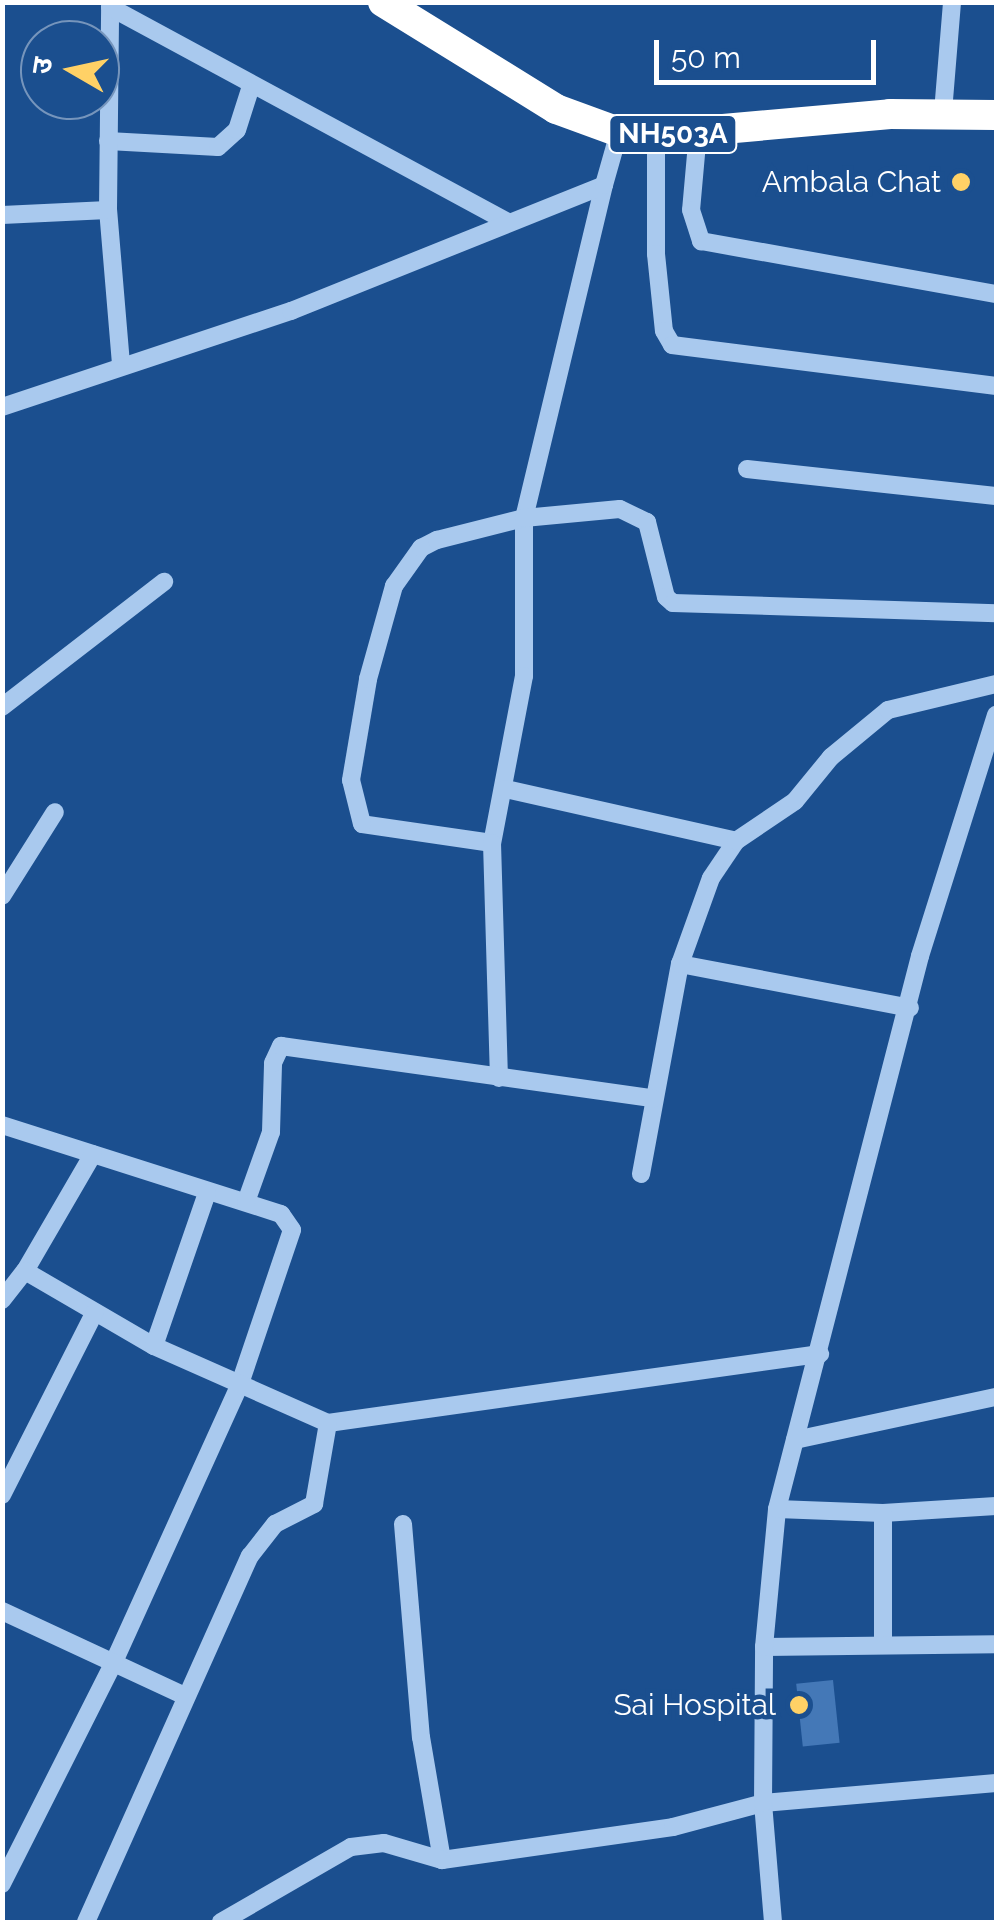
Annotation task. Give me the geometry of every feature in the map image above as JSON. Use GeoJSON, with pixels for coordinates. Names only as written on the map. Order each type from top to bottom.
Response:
{"type":"FeatureCollection","features":[{"type":"Feature","properties":{"kind":"highway","name":"NH503A"},"geometry":{"type":"LineString","coordinates":[[398,7],[556,109],[618,132],[656,135],[943,112],[996,115]]}},
{"type":"Feature","properties":{"kind":"street"},"geometry":{"type":"LineString","coordinates":[[943,112],[952,2]]}},
{"type":"Feature","properties":{"kind":"street"},"geometry":{"type":"LineString","coordinates":[[106,5],[506,221]]}},
{"type":"Feature","properties":{"kind":"street"},"geometry":{"type":"LineString","coordinates":[[106,5],[108,210],[121,364]]}},
{"type":"Feature","properties":{"kind":"street"},"geometry":{"type":"LineString","coordinates":[[108,140],[218,147],[237,130],[251,86]]}},
{"type":"Feature","properties":{"kind":"street"},"geometry":{"type":"LineString","coordinates":[[499,1078],[492,843],[506,788],[524,676],[524,518],[618,132]]}},
{"type":"Feature","properties":{"kind":"street"},"geometry":{"type":"LineString","coordinates":[[698,132],[691,210],[700,241],[996,294]]}},
{"type":"Feature","properties":{"kind":"street"},"geometry":{"type":"LineString","coordinates":[[656,135],[656,254],[664,331],[672,345],[996,386]]}},
{"type":"Feature","properties":{"kind":"street"},"geometry":{"type":"LineString","coordinates":[[2,408],[121,364],[291,311],[506,221],[604,185]]}},
{"type":"Feature","properties":{"kind":"street"},"geometry":{"type":"LineString","coordinates":[[2,215],[108,210]]}},
{"type":"Feature","properties":{"kind":"street"},"geometry":{"type":"LineString","coordinates":[[747,470],[996,496]]}},
{"type":"Feature","properties":{"kind":"street"},"geometry":{"type":"LineString","coordinates":[[492,843],[375,831],[355,815],[351,780],[368,679],[405,567],[437,540],[524,518],[620,509],[638,514],[652,533],[666,598],[673,603],[996,613]]}},
{"type":"Feature","properties":{"kind":"street"},"geometry":{"type":"LineString","coordinates":[[2,707],[164,582]]}},
{"type":"Feature","properties":{"kind":"street"},"geometry":{"type":"LineString","coordinates":[[641,1174],[680,964],[710,878],[736,841],[795,801],[830,757],[888,710],[996,684]]}},
{"type":"Feature","properties":{"kind":"street"},"geometry":{"type":"LineString","coordinates":[[772,1922],[762,1803],[764,1647],[777,1509],[910,1008],[996,715]]}},
{"type":"Feature","properties":{"kind":"street"},"geometry":{"type":"LineString","coordinates":[[506,788],[736,841]]}},
{"type":"Feature","properties":{"kind":"street"},"geometry":{"type":"LineString","coordinates":[[2,896],[55,812]]}},
{"type":"Feature","properties":{"kind":"street"},"geometry":{"type":"LineString","coordinates":[[680,964],[910,1008]]}},
{"type":"Feature","properties":{"kind":"street"},"geometry":{"type":"LineString","coordinates":[[246,1202],[271,1132],[272,1063],[281,1046],[653,1098]]}},
{"type":"Feature","properties":{"kind":"street"},"geometry":{"type":"LineString","coordinates":[[2,1125],[207,1193],[246,1202],[288,1218],[292,1230],[240,1384],[114,1662],[2,1884]]}},
{"type":"Feature","properties":{"kind":"street"},"geometry":{"type":"LineString","coordinates":[[2,1300],[26,1271],[93,1154]]}},
{"type":"Feature","properties":{"kind":"street"},"geometry":{"type":"LineString","coordinates":[[154,1346],[207,1193]]}},
{"type":"Feature","properties":{"kind":"street"},"geometry":{"type":"LineString","coordinates":[[26,1271],[154,1346],[328,1423],[820,1354]]}},
{"type":"Feature","properties":{"kind":"street"},"geometry":{"type":"LineString","coordinates":[[2,1495],[95,1312]]}},
{"type":"Feature","properties":{"kind":"street"},"geometry":{"type":"LineString","coordinates":[[795,1440],[996,1397]]}},
{"type":"Feature","properties":{"kind":"street"},"geometry":{"type":"LineString","coordinates":[[86,1922],[185,1696],[260,1540],[275,1524],[314,1504],[328,1423]]}},
{"type":"Feature","properties":{"kind":"street"},"geometry":{"type":"LineString","coordinates":[[777,1509],[883,1513],[996,1506]]}},
{"type":"Feature","properties":{"kind":"street"},"geometry":{"type":"LineString","coordinates":[[883,1513],[883,1645]]}},
{"type":"Feature","properties":{"kind":"street"},"geometry":{"type":"LineString","coordinates":[[403,1524],[420,1737],[442,1860]]}},
{"type":"Feature","properties":{"kind":"street"},"geometry":{"type":"LineString","coordinates":[[2,1611],[185,1696]]}},
{"type":"Feature","properties":{"kind":"street"},"geometry":{"type":"LineString","coordinates":[[764,1647],[996,1644]]}},
{"type":"Feature","properties":{"kind":"street"},"geometry":{"type":"LineString","coordinates":[[221,1922],[352,1847],[384,1843],[442,1860],[672,1827],[762,1803],[996,1782]]}},
{"type":"Feature","properties":{"kind":"building"},"geometry":{"type":"Polygon","coordinates":[[[833,1680],[840,1743],[803,1747],[796,1684],[833,1680]]]}},
{"type":"Feature","properties":{"kind":"place","name":"Ambala Chat"},"geometry":{"type":"Point","coordinates":[961,182]}},
{"type":"Feature","properties":{"kind":"place","name":"Sai Hospital"},"geometry":{"type":"Point","coordinates":[799,1705]}}]}
